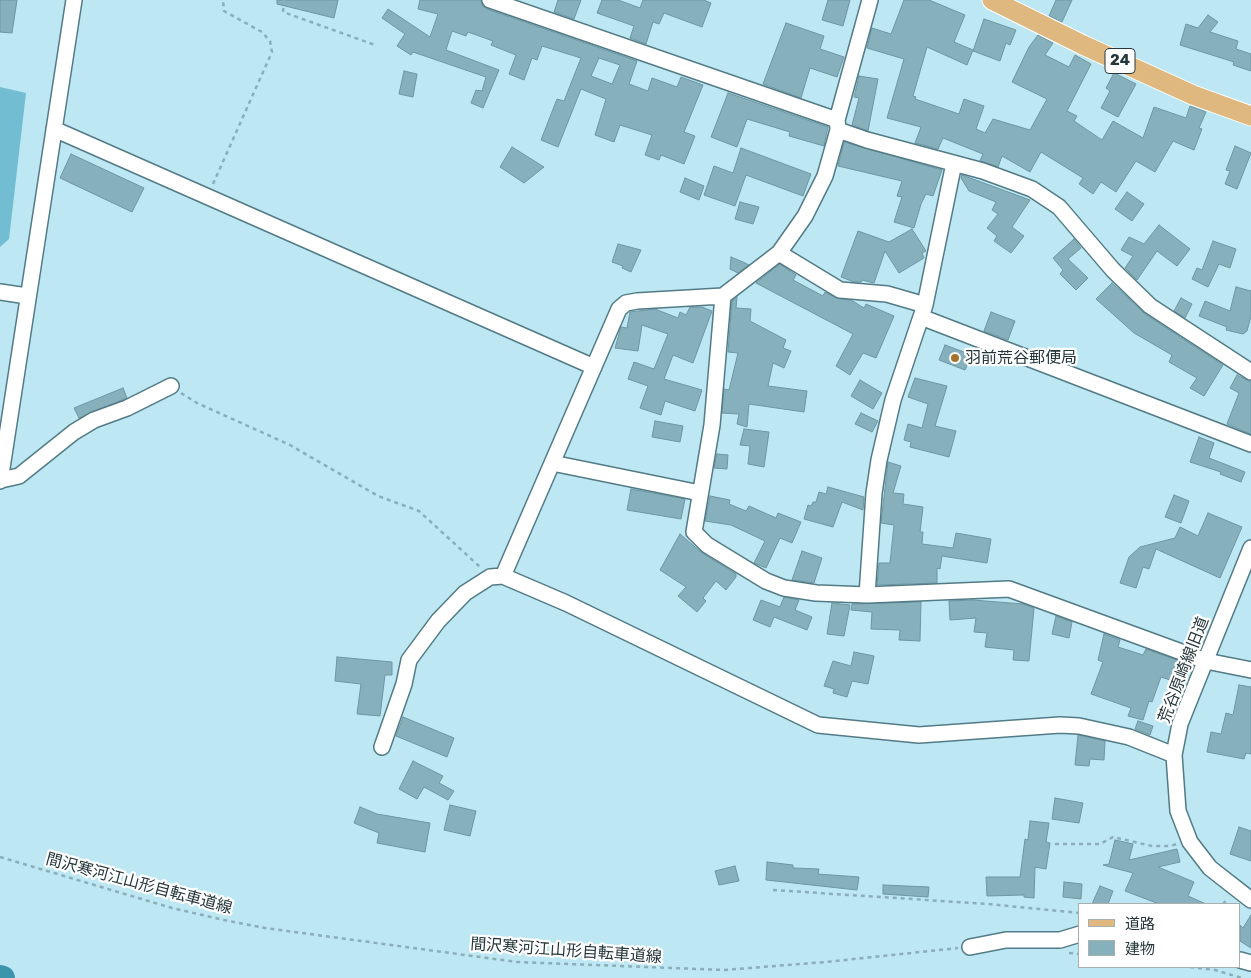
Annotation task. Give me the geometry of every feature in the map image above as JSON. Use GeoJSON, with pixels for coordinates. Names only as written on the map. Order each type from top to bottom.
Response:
{"type":"FeatureCollection","features":[{"type":"Feature","properties":{"kind":"main road","name":"24"},"geometry":{"type":"LineString","coordinates":[[992,0],[1083,45],[1194,95],[1251,116]]}},
{"type":"Feature","properties":{"kind":"street"},"geometry":{"type":"LineString","coordinates":[[74,0],[27,296],[1,481],[19,476],[74,432],[94,420],[127,408],[171,386]]}},
{"type":"Feature","properties":{"kind":"street"},"geometry":{"type":"LineString","coordinates":[[490,0],[838,125],[867,140],[996,175],[1032,189],[1058,207],[1113,270],[1150,306],[1251,372]]}},
{"type":"Feature","properties":{"kind":"street"},"geometry":{"type":"LineString","coordinates":[[382,747],[404,684],[409,660],[438,621],[466,593],[497,576],[552,463],[619,310],[626,303],[722,296],[779,253],[805,216],[825,176],[870,0]]}},
{"type":"Feature","properties":{"kind":"street"},"geometry":{"type":"LineString","coordinates":[[54,129],[594,367]]}},
{"type":"Feature","properties":{"kind":"street"},"geometry":{"type":"LineString","coordinates":[[867,594],[874,494],[880,460],[893,400],[923,311],[954,163]]}},
{"type":"Feature","properties":{"kind":"street"},"geometry":{"type":"LineString","coordinates":[[779,253],[840,290],[886,294],[923,311],[1251,444]]}},
{"type":"Feature","properties":{"kind":"street"},"geometry":{"type":"LineString","coordinates":[[0,292],[27,296]]}},
{"type":"Feature","properties":{"kind":"street"},"geometry":{"type":"LineString","coordinates":[[722,296],[712,425],[694,532],[707,545],[766,581],[784,588],[816,593],[867,594],[1009,589],[1206,661],[1251,670]]}},
{"type":"Feature","properties":{"kind":"street"},"geometry":{"type":"LineString","coordinates":[[552,463],[700,493]]}},
{"type":"Feature","properties":{"kind":"street","name":"荒谷原崎線旧道"},"geometry":{"type":"LineString","coordinates":[[1251,548],[1180,724],[1174,755],[1178,811],[1189,839],[1210,868],[1251,900]]}},
{"type":"Feature","properties":{"kind":"street"},"geometry":{"type":"LineString","coordinates":[[497,576],[566,603],[818,726],[919,735],[1060,725],[1080,726],[1129,737],[1174,755]]}},
{"type":"Feature","properties":{"kind":"street"},"geometry":{"type":"LineString","coordinates":[[970,947],[1006,940],[1060,940],[1078,935]]}},
{"type":"Feature","properties":{"kind":"path"},"geometry":{"type":"LineString","coordinates":[[207,197],[272,52],[270,41],[262,32],[224,11],[223,0]]}},
{"type":"Feature","properties":{"kind":"path"},"geometry":{"type":"LineString","coordinates":[[284,0],[284,12],[375,46]]}},
{"type":"Feature","properties":{"kind":"path"},"geometry":{"type":"LineString","coordinates":[[171,386],[197,403],[290,445],[378,496],[419,511],[497,576]]}},
{"type":"Feature","properties":{"kind":"path"},"geometry":{"type":"LineString","coordinates":[[1055,844],[1100,844],[1113,837],[1152,846],[1170,846],[1189,839]]}},
{"type":"Feature","properties":{"kind":"path","name":"間沢寒河江山形自転車道線"},"geometry":{"type":"LineString","coordinates":[[0,857],[172,908],[224,920],[282,930],[517,962],[724,970],[826,962],[970,947]]}},
{"type":"Feature","properties":{"kind":"path"},"geometry":{"type":"LineString","coordinates":[[772,890],[988,904],[1078,913]]}},
{"type":"Feature","properties":{"kind":"path"},"geometry":{"type":"LineString","coordinates":[[1067,953],[1078,954]]}},
{"type":"Feature","properties":{"kind":"path"},"geometry":{"type":"LineString","coordinates":[[1198,968],[1215,970],[1242,978]]}},
{"type":"Feature","properties":{"kind":"shaded area"},"geometry":{"type":"Polygon","coordinates":[[[0,87],[26,93],[9,239],[0,247],[0,87]]]}},
{"type":"Feature","properties":{"kind":"building"},"geometry":{"type":"Polygon","coordinates":[[[0,0],[17,0],[12,33],[0,32],[0,0]]]}},
{"type":"Feature","properties":{"kind":"building"},"geometry":{"type":"Polygon","coordinates":[[[277,0],[338,0],[334,18],[277,4],[277,0]]]}},
{"type":"Feature","properties":{"kind":"building"},"geometry":{"type":"Polygon","coordinates":[[[420,0],[481,0],[483,6],[487,9],[637,61],[629,84],[648,91],[652,78],[677,87],[681,77],[703,85],[684,132],[695,136],[684,164],[661,155],[659,160],[645,155],[652,135],[620,125],[614,142],[595,135],[606,99],[581,89],[558,147],[541,140],[557,99],[564,101],[581,58],[542,46],[537,60],[532,58],[524,80],[509,74],[516,55],[491,45],[493,41],[468,32],[466,36],[452,31],[446,50],[499,70],[483,108],[471,103],[476,90],[482,91],[486,77],[413,52],[411,55],[397,46],[405,34],[382,18],[388,9],[430,37],[438,14],[418,9],[420,0]],[[599,58],[591,76],[612,84],[620,65],[599,58]]]}},
{"type":"Feature","properties":{"kind":"building"},"geometry":{"type":"Polygon","coordinates":[[[558,0],[581,0],[574,19],[554,12],[558,0]]]}},
{"type":"Feature","properties":{"kind":"building"},"geometry":{"type":"Polygon","coordinates":[[[602,0],[618,0],[640,8],[643,0],[704,0],[711,3],[702,27],[664,13],[659,24],[653,22],[646,44],[630,38],[634,26],[597,13],[602,0]]]}},
{"type":"Feature","properties":{"kind":"building"},"geometry":{"type":"Polygon","coordinates":[[[828,0],[850,0],[843,26],[822,20],[828,0]]]}},
{"type":"Feature","properties":{"kind":"building"},"geometry":{"type":"Polygon","coordinates":[[[904,0],[929,0],[965,15],[954,42],[973,50],[967,65],[927,47],[913,96],[916,97],[915,99],[959,114],[964,99],[984,106],[976,129],[985,133],[993,119],[1030,130],[1047,99],[1012,82],[1029,47],[1038,35],[1053,43],[1045,55],[1069,67],[1075,55],[1091,64],[1067,111],[1077,116],[1074,121],[1102,140],[1113,121],[1143,138],[1154,107],[1186,118],[1190,106],[1206,112],[1199,128],[1202,129],[1194,150],[1173,141],[1155,172],[1136,161],[1116,192],[1101,182],[1093,194],[1079,184],[1083,178],[1041,152],[1030,172],[1002,156],[998,167],[980,161],[983,154],[943,138],[938,149],[915,143],[921,127],[887,118],[904,59],[867,48],[872,28],[891,34],[904,0]]]}},
{"type":"Feature","properties":{"kind":"building"},"geometry":{"type":"Polygon","coordinates":[[[1056,0],[1072,0],[1062,22],[1049,16],[1056,0]]]}},
{"type":"Feature","properties":{"kind":"building"},"geometry":{"type":"Polygon","coordinates":[[[1208,15],[1218,22],[1210,32],[1238,41],[1236,49],[1251,54],[1251,71],[1233,65],[1234,62],[1180,45],[1186,24],[1198,28],[1208,15]]]}},
{"type":"Feature","properties":{"kind":"building"},"geometry":{"type":"Polygon","coordinates":[[[984,19],[1016,30],[1010,45],[1006,43],[1000,61],[973,51],[984,19]]]}},
{"type":"Feature","properties":{"kind":"building"},"geometry":{"type":"Polygon","coordinates":[[[786,23],[824,36],[820,49],[844,57],[837,77],[810,68],[801,98],[763,84],[786,23]]]}},
{"type":"Feature","properties":{"kind":"building"},"geometry":{"type":"Polygon","coordinates":[[[404,71],[417,74],[413,97],[399,94],[404,71]]]}},
{"type":"Feature","properties":{"kind":"building"},"geometry":{"type":"Polygon","coordinates":[[[1114,73],[1136,84],[1118,117],[1101,108],[1110,91],[1106,88],[1114,73]]]}},
{"type":"Feature","properties":{"kind":"building"},"geometry":{"type":"Polygon","coordinates":[[[859,76],[878,79],[868,131],[852,125],[859,98],[854,97],[859,76]]]}},
{"type":"Feature","properties":{"kind":"building"},"geometry":{"type":"Polygon","coordinates":[[[728,93],[828,127],[824,146],[789,136],[790,132],[747,119],[737,147],[711,137],[728,93]]]}},
{"type":"Feature","properties":{"kind":"building"},"geometry":{"type":"Polygon","coordinates":[[[844,142],[942,170],[933,196],[926,194],[921,204],[914,228],[894,222],[902,197],[897,196],[902,181],[838,166],[844,142]]]}},
{"type":"Feature","properties":{"kind":"building"},"geometry":{"type":"Polygon","coordinates":[[[1235,146],[1251,153],[1237,189],[1225,184],[1230,171],[1226,170],[1235,146]]]}},
{"type":"Feature","properties":{"kind":"building"},"geometry":{"type":"Polygon","coordinates":[[[512,147],[544,167],[524,183],[500,167],[512,147]]]}},
{"type":"Feature","properties":{"kind":"building"},"geometry":{"type":"Polygon","coordinates":[[[741,148],[811,174],[803,196],[746,175],[735,206],[704,195],[714,166],[733,173],[741,148]]]}},
{"type":"Feature","properties":{"kind":"building"},"geometry":{"type":"Polygon","coordinates":[[[71,154],[144,188],[132,212],[60,178],[71,154]]]}},
{"type":"Feature","properties":{"kind":"building"},"geometry":{"type":"Polygon","coordinates":[[[962,175],[1030,200],[1012,227],[1024,236],[1011,253],[994,241],[997,236],[987,228],[998,214],[992,210],[996,202],[969,191],[961,178],[962,175]]]}},
{"type":"Feature","properties":{"kind":"building"},"geometry":{"type":"Polygon","coordinates":[[[685,178],[704,186],[699,200],[680,192],[685,178]]]}},
{"type":"Feature","properties":{"kind":"building"},"geometry":{"type":"Polygon","coordinates":[[[1127,192],[1144,204],[1132,221],[1115,209],[1127,192]]]}},
{"type":"Feature","properties":{"kind":"building"},"geometry":{"type":"Polygon","coordinates":[[[740,202],[759,207],[753,224],[735,219],[740,202]]]}},
{"type":"Feature","properties":{"kind":"building"},"geometry":{"type":"Polygon","coordinates":[[[1159,225],[1190,249],[1177,266],[1157,251],[1137,280],[1125,268],[1133,256],[1121,250],[1129,237],[1144,244],[1159,225]]]}},
{"type":"Feature","properties":{"kind":"building"},"geometry":{"type":"Polygon","coordinates":[[[912,229],[926,251],[922,253],[924,258],[899,273],[885,251],[874,283],[862,280],[861,282],[854,282],[841,277],[858,231],[889,242],[912,229]]]}},
{"type":"Feature","properties":{"kind":"building"},"geometry":{"type":"Polygon","coordinates":[[[1074,239],[1081,248],[1068,259],[1088,278],[1076,290],[1060,274],[1063,270],[1053,258],[1074,239]]]}},
{"type":"Feature","properties":{"kind":"building"},"geometry":{"type":"Polygon","coordinates":[[[1213,241],[1236,249],[1230,268],[1219,264],[1208,287],[1192,279],[1197,268],[1202,270],[1213,241]]]}},
{"type":"Feature","properties":{"kind":"building"},"geometry":{"type":"Polygon","coordinates":[[[618,244],[641,250],[631,272],[622,268],[623,266],[612,262],[618,244]]]}},
{"type":"Feature","properties":{"kind":"building"},"geometry":{"type":"Polygon","coordinates":[[[731,257],[749,265],[738,273],[730,269],[731,257]]]}},
{"type":"Feature","properties":{"kind":"building"},"geometry":{"type":"Polygon","coordinates":[[[780,264],[796,275],[793,280],[823,296],[825,292],[836,298],[851,300],[864,308],[866,304],[894,316],[876,358],[863,353],[850,375],[836,366],[853,334],[756,283],[780,264]]]}},
{"type":"Feature","properties":{"kind":"building"},"geometry":{"type":"Polygon","coordinates":[[[1112,283],[1145,314],[1223,365],[1204,396],[1190,388],[1197,378],[1169,362],[1172,355],[1134,333],[1096,299],[1112,283]]]}},
{"type":"Feature","properties":{"kind":"building"},"geometry":{"type":"Polygon","coordinates":[[[1236,287],[1251,291],[1251,316],[1247,331],[1243,334],[1226,330],[1227,327],[1199,316],[1205,301],[1230,311],[1236,287]]]}},
{"type":"Feature","properties":{"kind":"building"},"geometry":{"type":"Polygon","coordinates":[[[737,297],[736,308],[751,309],[750,321],[786,340],[783,348],[791,351],[784,368],[773,363],[768,386],[807,391],[804,412],[749,404],[747,427],[737,424],[739,414],[722,413],[724,389],[729,390],[738,353],[728,352],[732,301],[737,297]]]}},
{"type":"Feature","properties":{"kind":"building"},"geometry":{"type":"Polygon","coordinates":[[[1181,298],[1192,304],[1185,318],[1174,311],[1181,298]]]}},
{"type":"Feature","properties":{"kind":"building"},"geometry":{"type":"Polygon","coordinates":[[[690,307],[702,307],[712,311],[693,363],[673,355],[664,379],[702,390],[695,411],[665,401],[661,415],[640,408],[648,386],[628,379],[634,362],[654,369],[668,334],[642,325],[638,351],[615,348],[621,327],[627,328],[630,312],[655,309],[678,318],[680,312],[686,315],[690,307]]]}},
{"type":"Feature","properties":{"kind":"building"},"geometry":{"type":"Polygon","coordinates":[[[991,312],[1015,321],[1008,340],[984,331],[991,312]]]}},
{"type":"Feature","properties":{"kind":"building"},"geometry":{"type":"Polygon","coordinates":[[[945,345],[972,355],[965,370],[939,360],[945,345]]]}},
{"type":"Feature","properties":{"kind":"building"},"geometry":{"type":"Polygon","coordinates":[[[1237,375],[1251,382],[1251,434],[1227,424],[1239,393],[1230,388],[1237,375]]]}},
{"type":"Feature","properties":{"kind":"building"},"geometry":{"type":"Polygon","coordinates":[[[915,378],[947,386],[935,426],[956,431],[949,457],[910,447],[911,442],[904,440],[908,424],[922,428],[928,404],[908,397],[915,378]]]}},
{"type":"Feature","properties":{"kind":"building"},"geometry":{"type":"Polygon","coordinates":[[[860,380],[882,393],[873,409],[851,396],[860,380]]]}},
{"type":"Feature","properties":{"kind":"building"},"geometry":{"type":"Polygon","coordinates":[[[123,388],[127,398],[79,418],[74,408],[123,388]]]}},
{"type":"Feature","properties":{"kind":"building"},"geometry":{"type":"Polygon","coordinates":[[[861,413],[878,421],[872,432],[855,424],[861,413]]]}},
{"type":"Feature","properties":{"kind":"building"},"geometry":{"type":"Polygon","coordinates":[[[655,421],[683,426],[680,442],[652,437],[655,421]]]}},
{"type":"Feature","properties":{"kind":"building"},"geometry":{"type":"Polygon","coordinates":[[[744,429],[769,432],[764,467],[748,464],[750,446],[740,445],[744,429]]]}},
{"type":"Feature","properties":{"kind":"building"},"geometry":{"type":"Polygon","coordinates":[[[1199,437],[1214,443],[1209,458],[1245,472],[1241,482],[1220,474],[1221,472],[1190,462],[1199,437]]]}},
{"type":"Feature","properties":{"kind":"building"},"geometry":{"type":"Polygon","coordinates":[[[717,454],[728,455],[727,469],[714,468],[717,454]]]}},
{"type":"Feature","properties":{"kind":"building"},"geometry":{"type":"Polygon","coordinates":[[[888,462],[901,466],[893,493],[904,494],[903,504],[923,507],[920,532],[923,532],[922,544],[953,548],[956,533],[991,539],[987,563],[942,556],[940,569],[937,568],[937,583],[877,585],[879,563],[890,563],[894,525],[881,523],[888,462]]]}},
{"type":"Feature","properties":{"kind":"building"},"geometry":{"type":"Polygon","coordinates":[[[828,487],[864,497],[863,510],[842,502],[833,527],[804,519],[808,505],[811,506],[813,502],[816,502],[819,492],[826,494],[828,487]]]}},
{"type":"Feature","properties":{"kind":"building"},"geometry":{"type":"Polygon","coordinates":[[[631,489],[685,499],[681,519],[627,510],[631,489]]]}},
{"type":"Feature","properties":{"kind":"building"},"geometry":{"type":"Polygon","coordinates":[[[1174,495],[1189,501],[1181,523],[1165,517],[1174,495]]]}},
{"type":"Feature","properties":{"kind":"building"},"geometry":{"type":"Polygon","coordinates":[[[710,496],[730,500],[729,504],[746,511],[749,506],[776,518],[778,513],[801,522],[792,543],[780,538],[766,568],[754,563],[765,541],[731,525],[705,521],[710,496]]]}},
{"type":"Feature","properties":{"kind":"building"},"geometry":{"type":"Polygon","coordinates":[[[1208,513],[1242,527],[1220,578],[1156,549],[1149,569],[1143,567],[1136,588],[1120,583],[1129,557],[1140,547],[1175,538],[1180,527],[1198,536],[1208,513]]]}},
{"type":"Feature","properties":{"kind":"building"},"geometry":{"type":"Polygon","coordinates":[[[680,534],[702,553],[736,574],[736,577],[726,590],[716,581],[703,598],[706,601],[697,612],[678,596],[686,587],[660,570],[680,534]]]}},
{"type":"Feature","properties":{"kind":"building"},"geometry":{"type":"Polygon","coordinates":[[[802,551],[822,558],[814,583],[792,580],[802,551]]]}},
{"type":"Feature","properties":{"kind":"building"},"geometry":{"type":"Polygon","coordinates":[[[784,597],[799,600],[795,610],[812,617],[807,630],[774,617],[770,627],[753,620],[761,600],[780,607],[784,597]]]}},
{"type":"Feature","properties":{"kind":"building"},"geometry":{"type":"Polygon","coordinates":[[[973,600],[1023,604],[1034,608],[1029,661],[1013,660],[1014,650],[985,647],[987,633],[974,632],[976,618],[950,620],[949,601],[973,600]]]}},
{"type":"Feature","properties":{"kind":"building"},"geometry":{"type":"Polygon","coordinates":[[[921,602],[920,641],[899,640],[900,630],[871,629],[872,612],[851,610],[852,604],[921,602]]]}},
{"type":"Feature","properties":{"kind":"building"},"geometry":{"type":"Polygon","coordinates":[[[832,603],[850,605],[844,636],[827,634],[832,603]]]}},
{"type":"Feature","properties":{"kind":"building"},"geometry":{"type":"Polygon","coordinates":[[[1056,616],[1072,622],[1069,638],[1052,634],[1056,616]]]}},
{"type":"Feature","properties":{"kind":"building"},"geometry":{"type":"Polygon","coordinates":[[[1104,634],[1120,640],[1118,647],[1143,655],[1146,649],[1185,663],[1179,683],[1161,677],[1152,702],[1149,701],[1143,720],[1128,716],[1131,708],[1091,694],[1103,662],[1098,660],[1104,634]]]}},
{"type":"Feature","properties":{"kind":"building"},"geometry":{"type":"Polygon","coordinates":[[[854,652],[874,656],[868,684],[852,681],[847,697],[833,693],[834,689],[824,686],[833,661],[851,666],[854,652]]]}},
{"type":"Feature","properties":{"kind":"building"},"geometry":{"type":"Polygon","coordinates":[[[337,657],[392,662],[392,675],[385,675],[380,716],[357,714],[361,684],[335,681],[337,657]]]}},
{"type":"Feature","properties":{"kind":"building"},"geometry":{"type":"Polygon","coordinates":[[[1239,685],[1251,687],[1251,754],[1246,753],[1244,759],[1207,752],[1211,732],[1221,734],[1226,713],[1233,715],[1239,685]]]}},
{"type":"Feature","properties":{"kind":"building"},"geometry":{"type":"Polygon","coordinates":[[[403,717],[454,738],[447,757],[396,736],[403,717]]]}},
{"type":"Feature","properties":{"kind":"building"},"geometry":{"type":"Polygon","coordinates":[[[1138,721],[1153,726],[1150,735],[1135,729],[1138,721]]]}},
{"type":"Feature","properties":{"kind":"building"},"geometry":{"type":"Polygon","coordinates":[[[1078,735],[1105,741],[1104,760],[1090,759],[1089,766],[1075,765],[1078,735]]]}},
{"type":"Feature","properties":{"kind":"building"},"geometry":{"type":"Polygon","coordinates":[[[413,761],[443,776],[439,783],[454,791],[448,800],[424,787],[417,799],[399,789],[413,761]]]}},
{"type":"Feature","properties":{"kind":"building"},"geometry":{"type":"Polygon","coordinates":[[[1055,798],[1083,803],[1079,823],[1052,819],[1055,798]]]}},
{"type":"Feature","properties":{"kind":"building"},"geometry":{"type":"Polygon","coordinates":[[[450,805],[476,811],[470,836],[444,830],[450,805]]]}},
{"type":"Feature","properties":{"kind":"building"},"geometry":{"type":"Polygon","coordinates":[[[360,807],[377,814],[430,823],[425,852],[377,843],[379,833],[354,823],[360,807]]]}},
{"type":"Feature","properties":{"kind":"building"},"geometry":{"type":"Polygon","coordinates":[[[1030,821],[1049,823],[1046,842],[1050,843],[1046,869],[1035,867],[1034,898],[1024,897],[1024,895],[987,896],[986,877],[1020,877],[1025,839],[1028,840],[1030,821]]]}},
{"type":"Feature","properties":{"kind":"building"},"geometry":{"type":"Polygon","coordinates":[[[1239,827],[1251,831],[1251,861],[1230,854],[1239,827]]]}},
{"type":"Feature","properties":{"kind":"building"},"geometry":{"type":"Polygon","coordinates":[[[1115,840],[1133,844],[1129,860],[1177,849],[1180,862],[1158,867],[1194,882],[1188,896],[1204,903],[1156,903],[1125,891],[1133,873],[1103,865],[1109,864],[1115,840]]]}},
{"type":"Feature","properties":{"kind":"building"},"geometry":{"type":"Polygon","coordinates":[[[767,862],[793,865],[793,868],[819,869],[818,874],[859,877],[857,890],[766,880],[767,862]]]}},
{"type":"Feature","properties":{"kind":"building"},"geometry":{"type":"Polygon","coordinates":[[[735,866],[739,881],[719,885],[715,871],[735,866]]]}},
{"type":"Feature","properties":{"kind":"building"},"geometry":{"type":"Polygon","coordinates":[[[1064,882],[1082,884],[1081,899],[1063,897],[1064,882]]]}},
{"type":"Feature","properties":{"kind":"building"},"geometry":{"type":"Polygon","coordinates":[[[883,885],[929,887],[928,897],[883,894],[883,885]]]}},
{"type":"Feature","properties":{"kind":"building"},"geometry":{"type":"Polygon","coordinates":[[[1100,886],[1113,891],[1108,903],[1092,903],[1100,886]]]}},
{"type":"Feature","properties":{"kind":"building"},"geometry":{"type":"Polygon","coordinates":[[[1251,915],[1251,948],[1241,942],[1241,926],[1243,928],[1251,915]]]}},
{"type":"Feature","properties":{"kind":"place","name":"羽前荒谷郵便局"},"geometry":{"type":"Point","coordinates":[955,358]}}]}
